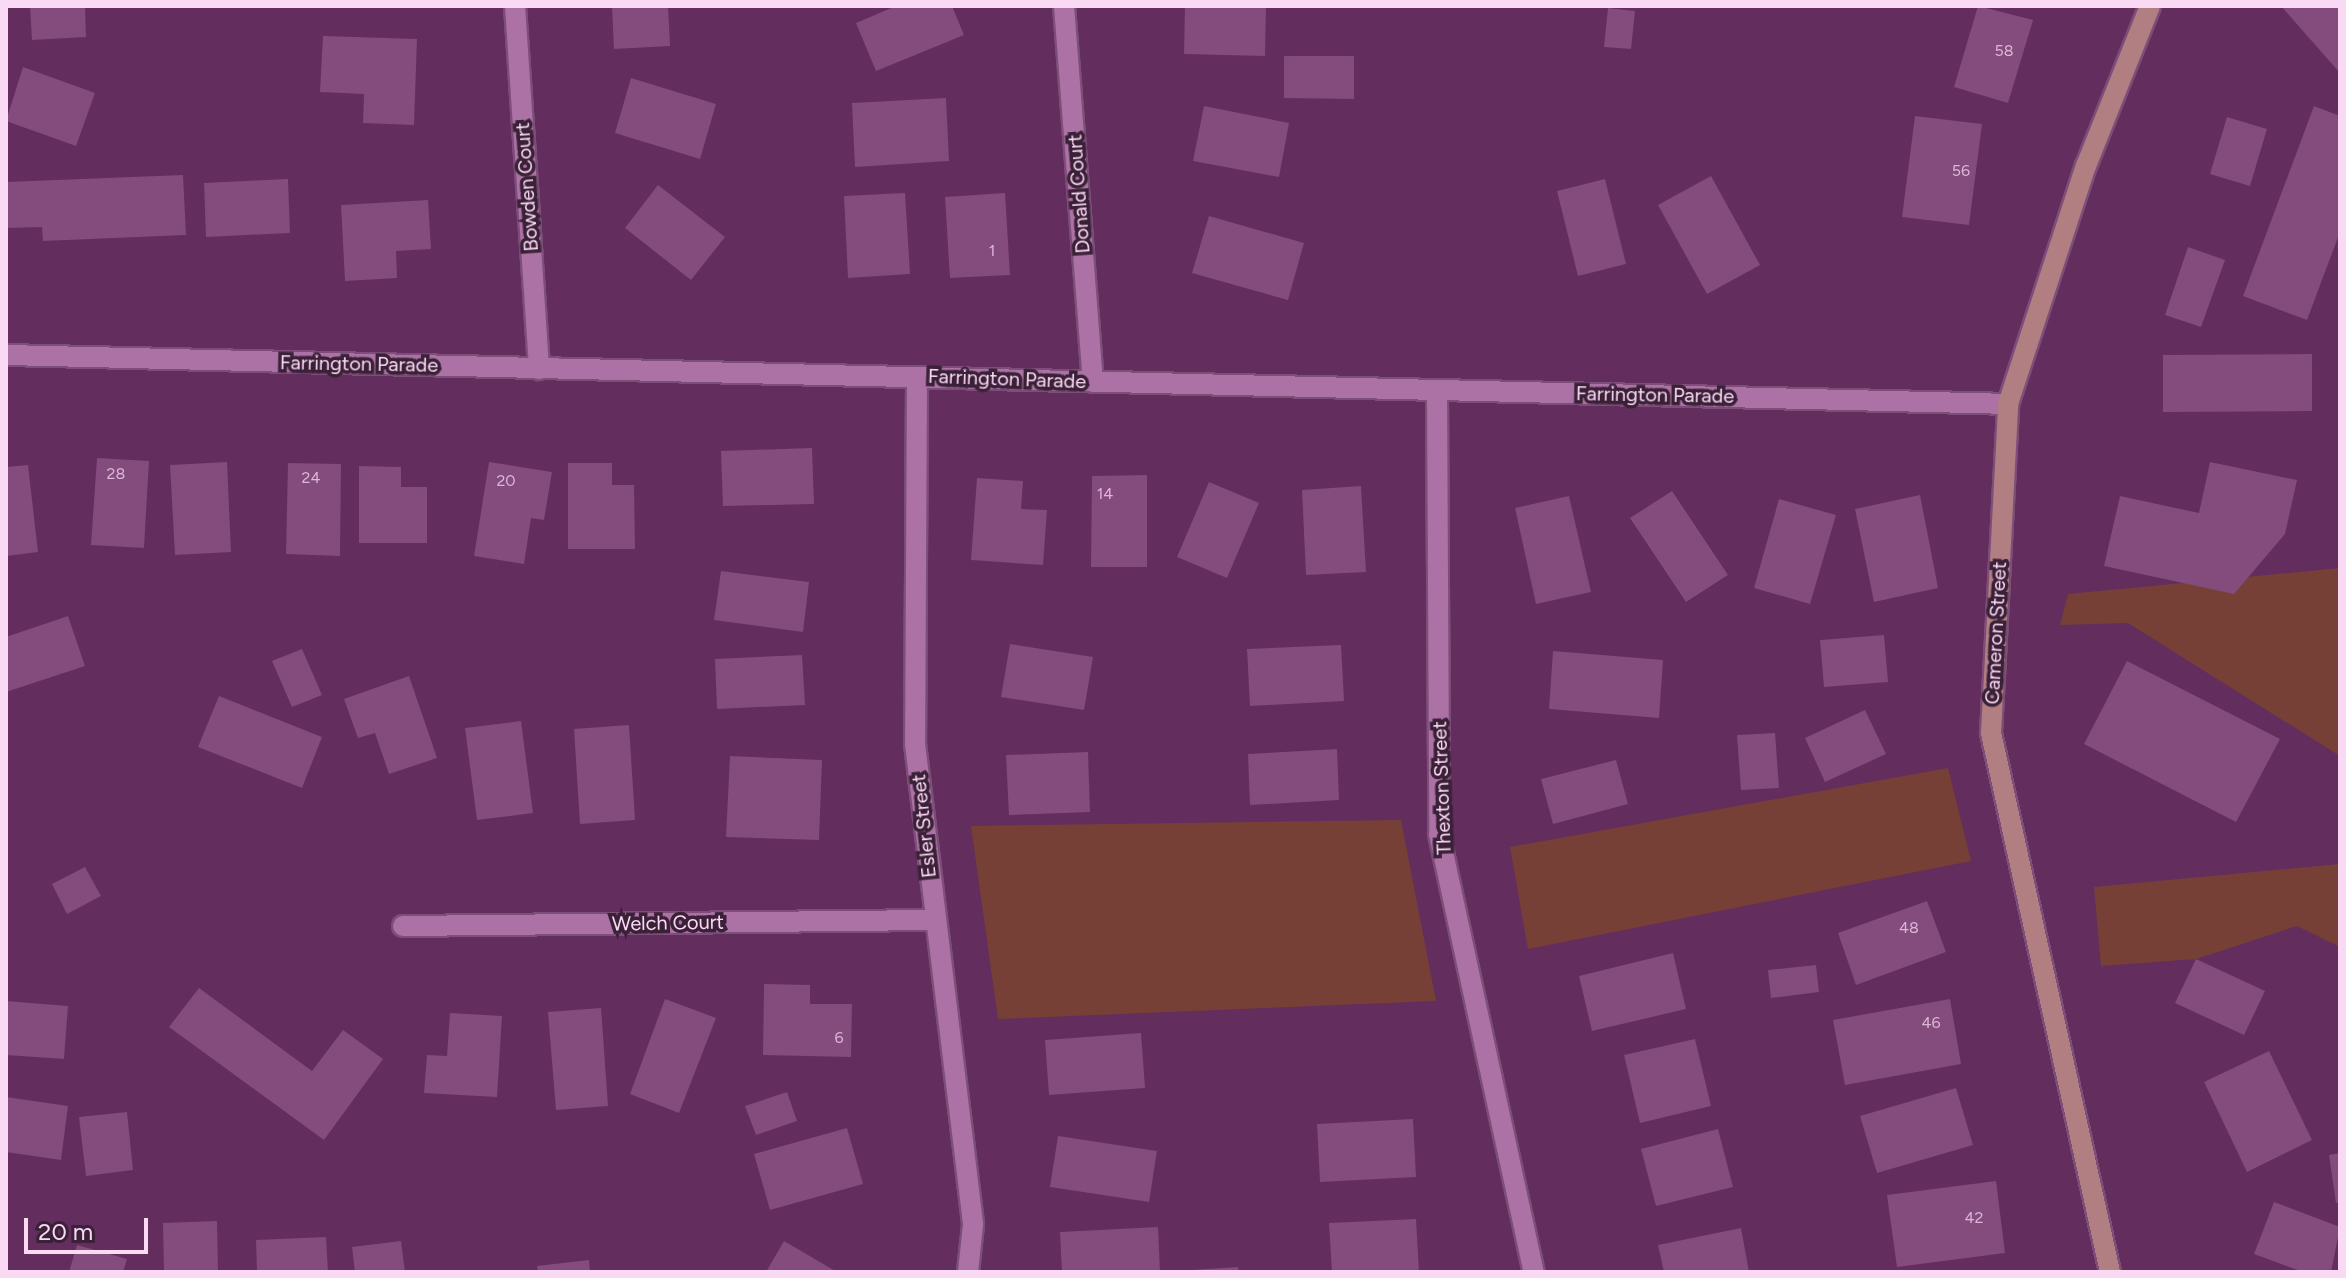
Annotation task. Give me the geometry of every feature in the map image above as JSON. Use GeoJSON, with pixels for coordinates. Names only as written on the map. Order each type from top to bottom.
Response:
{"type":"FeatureCollection","features":[{"type":"Feature","properties":{"kind":"street","name":"Bowden Court"},"geometry":{"type":"LineString","coordinates":[[515,6],[539,369]]}},
{"type":"Feature","properties":{"kind":"street","name":"Donald Court"},"geometry":{"type":"LineString","coordinates":[[1064,6],[1093,382]]}},
{"type":"Feature","properties":{"kind":"street","name":"Cameron Street"},"geometry":{"type":"LineString","coordinates":[[2110,1272],[1991,733],[2008,404],[2086,166],[2150,6]]}},
{"type":"Feature","properties":{"kind":"street","name":"Farrington Parade"},"geometry":{"type":"LineString","coordinates":[[6,355],[2008,404]]}},
{"type":"Feature","properties":{"kind":"street","name":"Esler Street"},"geometry":{"type":"LineString","coordinates":[[917,377],[915,744],[933,920],[973,1225],[968,1272]]}},
{"type":"Feature","properties":{"kind":"street","name":"Thexton Street"},"geometry":{"type":"LineString","coordinates":[[1437,390],[1439,834],[1534,1272]]}},
{"type":"Feature","properties":{"kind":"street","name":"Welch Court"},"geometry":{"type":"LineString","coordinates":[[403,926],[933,920]]}},
{"type":"Feature","properties":{"kind":"shaded area"},"geometry":{"type":"Polygon","coordinates":[[[2340,568],[2340,756],[2128,623],[2060,625],[2068,594],[2340,568]]]}},
{"type":"Feature","properties":{"kind":"shaded area"},"geometry":{"type":"Polygon","coordinates":[[[1948,768],[1971,861],[1528,949],[1510,847],[1948,768]]]}},
{"type":"Feature","properties":{"kind":"shaded area"},"geometry":{"type":"Polygon","coordinates":[[[1401,820],[1436,1001],[998,1019],[971,826],[1401,820]]]}},
{"type":"Feature","properties":{"kind":"shaded area"},"geometry":{"type":"Polygon","coordinates":[[[2340,864],[2340,947],[2297,926],[2196,959],[2101,966],[2094,887],[2340,864]]]}},
{"type":"Feature","properties":{"kind":"building"},"geometry":{"type":"Polygon","coordinates":[[[30,6],[85,6],[86,37],[32,40],[30,6]]]}},
{"type":"Feature","properties":{"kind":"building"},"geometry":{"type":"Polygon","coordinates":[[[612,6],[668,6],[670,46],[614,49],[612,6]]]}},
{"type":"Feature","properties":{"kind":"building"},"geometry":{"type":"Polygon","coordinates":[[[896,6],[952,6],[964,35],[876,71],[856,23],[896,6]]]}},
{"type":"Feature","properties":{"kind":"building"},"geometry":{"type":"Polygon","coordinates":[[[1185,6],[1266,6],[1265,56],[1184,54],[1185,6]]]}},
{"type":"Feature","properties":{"kind":"building"},"geometry":{"type":"Polygon","coordinates":[[[1978,6],[2033,20],[2008,103],[1954,87],[1978,6]]]}},
{"type":"Feature","properties":{"kind":"building"},"geometry":{"type":"Polygon","coordinates":[[[2281,6],[2340,6],[2340,73],[2281,6]]]}},
{"type":"Feature","properties":{"kind":"building"},"geometry":{"type":"Polygon","coordinates":[[[1608,8],[1635,11],[1631,49],[1604,47],[1608,8]]]}},
{"type":"Feature","properties":{"kind":"building"},"geometry":{"type":"Polygon","coordinates":[[[323,36],[417,39],[414,125],[363,123],[364,94],[320,92],[323,36]]]}},
{"type":"Feature","properties":{"kind":"building"},"geometry":{"type":"Polygon","coordinates":[[[1284,56],[1354,56],[1354,99],[1284,98],[1284,56]]]}},
{"type":"Feature","properties":{"kind":"building"},"geometry":{"type":"Polygon","coordinates":[[[23,67],[95,93],[76,146],[6,121],[23,67]]]}},
{"type":"Feature","properties":{"kind":"building"},"geometry":{"type":"Polygon","coordinates":[[[631,78],[716,104],[700,159],[615,133],[631,78]]]}},
{"type":"Feature","properties":{"kind":"building"},"geometry":{"type":"Polygon","coordinates":[[[946,98],[949,161],[855,167],[852,103],[946,98]]]}},
{"type":"Feature","properties":{"kind":"building"},"geometry":{"type":"Polygon","coordinates":[[[1204,106],[1289,123],[1279,177],[1193,161],[1204,106]]]}},
{"type":"Feature","properties":{"kind":"building"},"geometry":{"type":"Polygon","coordinates":[[[2314,106],[2340,116],[2340,232],[2307,320],[2243,296],[2314,106]]]}},
{"type":"Feature","properties":{"kind":"building"},"geometry":{"type":"Polygon","coordinates":[[[1915,116],[1982,124],[1969,225],[1902,217],[1915,116]]]}},
{"type":"Feature","properties":{"kind":"building"},"geometry":{"type":"Polygon","coordinates":[[[2227,117],[2267,129],[2250,186],[2210,174],[2227,117]]]}},
{"type":"Feature","properties":{"kind":"building"},"geometry":{"type":"Polygon","coordinates":[[[183,175],[186,235],[43,241],[42,227],[6,228],[6,182],[183,175]]]}},
{"type":"Feature","properties":{"kind":"building"},"geometry":{"type":"Polygon","coordinates":[[[1711,176],[1760,265],[1707,294],[1658,205],[1711,176]]]}},
{"type":"Feature","properties":{"kind":"building"},"geometry":{"type":"Polygon","coordinates":[[[288,179],[290,233],[206,237],[204,183],[288,179]]]}},
{"type":"Feature","properties":{"kind":"building"},"geometry":{"type":"Polygon","coordinates":[[[1605,179],[1626,264],[1578,276],[1557,191],[1605,179]]]}},
{"type":"Feature","properties":{"kind":"building"},"geometry":{"type":"Polygon","coordinates":[[[658,185],[725,237],[691,280],[625,228],[658,185]]]}},
{"type":"Feature","properties":{"kind":"building"},"geometry":{"type":"Polygon","coordinates":[[[905,193],[910,274],[848,278],[844,196],[905,193]]]}},
{"type":"Feature","properties":{"kind":"building"},"geometry":{"type":"Polygon","coordinates":[[[1005,193],[1010,275],[950,278],[945,197],[1005,193]]]}},
{"type":"Feature","properties":{"kind":"building"},"geometry":{"type":"Polygon","coordinates":[[[428,200],[431,249],[396,251],[397,278],[345,281],[341,205],[428,200]]]}},
{"type":"Feature","properties":{"kind":"building"},"geometry":{"type":"Polygon","coordinates":[[[1209,216],[1304,243],[1288,300],[1192,273],[1209,216]]]}},
{"type":"Feature","properties":{"kind":"building"},"geometry":{"type":"Polygon","coordinates":[[[2188,247],[2225,260],[2201,327],[2165,315],[2188,247]]]}},
{"type":"Feature","properties":{"kind":"building"},"geometry":{"type":"Polygon","coordinates":[[[2312,354],[2312,411],[2163,412],[2163,355],[2312,354]]]}},
{"type":"Feature","properties":{"kind":"building"},"geometry":{"type":"Polygon","coordinates":[[[812,448],[814,504],[723,506],[721,451],[812,448]]]}},
{"type":"Feature","properties":{"kind":"building"},"geometry":{"type":"Polygon","coordinates":[[[97,458],[149,461],[144,548],[91,545],[97,458]]]}},
{"type":"Feature","properties":{"kind":"building"},"geometry":{"type":"Polygon","coordinates":[[[227,462],[231,552],[175,555],[170,465],[227,462]]]}},
{"type":"Feature","properties":{"kind":"building"},"geometry":{"type":"Polygon","coordinates":[[[489,462],[552,472],[544,520],[531,518],[524,564],[474,556],[489,462]]]}},
{"type":"Feature","properties":{"kind":"building"},"geometry":{"type":"Polygon","coordinates":[[[2210,462],[2297,480],[2285,534],[2234,594],[2104,566],[2120,496],[2199,513],[2210,462]]]}},
{"type":"Feature","properties":{"kind":"building"},"geometry":{"type":"Polygon","coordinates":[[[288,463],[341,464],[340,556],[286,554],[288,463]]]}},
{"type":"Feature","properties":{"kind":"building"},"geometry":{"type":"Polygon","coordinates":[[[568,463],[612,463],[612,485],[634,485],[635,549],[568,549],[568,463]]]}},
{"type":"Feature","properties":{"kind":"building"},"geometry":{"type":"Polygon","coordinates":[[[28,465],[38,552],[6,556],[6,467],[28,465]]]}},
{"type":"Feature","properties":{"kind":"building"},"geometry":{"type":"Polygon","coordinates":[[[359,466],[401,467],[401,487],[427,487],[427,543],[359,543],[359,466]]]}},
{"type":"Feature","properties":{"kind":"building"},"geometry":{"type":"Polygon","coordinates":[[[1147,475],[1147,567],[1091,567],[1092,476],[1147,475]]]}},
{"type":"Feature","properties":{"kind":"building"},"geometry":{"type":"Polygon","coordinates":[[[977,478],[1023,481],[1021,509],[1047,510],[1043,565],[971,560],[977,478]]]}},
{"type":"Feature","properties":{"kind":"building"},"geometry":{"type":"Polygon","coordinates":[[[1209,482],[1259,503],[1227,578],[1177,557],[1209,482]]]}},
{"type":"Feature","properties":{"kind":"building"},"geometry":{"type":"Polygon","coordinates":[[[1361,486],[1366,572],[1306,575],[1302,490],[1361,486]]]}},
{"type":"Feature","properties":{"kind":"building"},"geometry":{"type":"Polygon","coordinates":[[[1672,491],[1728,575],[1686,602],[1630,518],[1672,491]]]}},
{"type":"Feature","properties":{"kind":"building"},"geometry":{"type":"Polygon","coordinates":[[[1920,495],[1938,588],[1874,602],[1855,509],[1920,495]]]}},
{"type":"Feature","properties":{"kind":"building"},"geometry":{"type":"Polygon","coordinates":[[[1569,496],[1591,592],[1536,604],[1515,508],[1569,496]]]}},
{"type":"Feature","properties":{"kind":"building"},"geometry":{"type":"Polygon","coordinates":[[[1779,499],[1836,515],[1810,604],[1754,588],[1779,499]]]}},
{"type":"Feature","properties":{"kind":"building"},"geometry":{"type":"Polygon","coordinates":[[[721,571],[809,582],[803,632],[714,620],[721,571]]]}},
{"type":"Feature","properties":{"kind":"building"},"geometry":{"type":"Polygon","coordinates":[[[68,616],[85,666],[6,692],[6,637],[68,616]]]}},
{"type":"Feature","properties":{"kind":"building"},"geometry":{"type":"Polygon","coordinates":[[[1884,635],[1888,682],[1824,687],[1820,640],[1884,635]]]}},
{"type":"Feature","properties":{"kind":"building"},"geometry":{"type":"Polygon","coordinates":[[[1010,644],[1093,657],[1084,710],[1001,697],[1010,644]]]}},
{"type":"Feature","properties":{"kind":"building"},"geometry":{"type":"Polygon","coordinates":[[[1341,645],[1344,701],[1250,706],[1247,649],[1341,645]]]}},
{"type":"Feature","properties":{"kind":"building"},"geometry":{"type":"Polygon","coordinates":[[[302,649],[322,695],[292,707],[272,661],[302,649]]]}},
{"type":"Feature","properties":{"kind":"building"},"geometry":{"type":"Polygon","coordinates":[[[1553,651],[1663,660],[1659,718],[1549,709],[1553,651]]]}},
{"type":"Feature","properties":{"kind":"building"},"geometry":{"type":"Polygon","coordinates":[[[802,655],[805,705],[717,709],[715,659],[802,655]]]}},
{"type":"Feature","properties":{"kind":"building"},"geometry":{"type":"Polygon","coordinates":[[[2127,661],[2280,739],[2236,822],[2084,744],[2127,661]]]}},
{"type":"Feature","properties":{"kind":"building"},"geometry":{"type":"Polygon","coordinates":[[[409,676],[437,758],[389,774],[375,733],[358,738],[344,699],[409,676]]]}},
{"type":"Feature","properties":{"kind":"building"},"geometry":{"type":"Polygon","coordinates":[[[219,696],[322,737],[302,788],[198,747],[219,696]]]}},
{"type":"Feature","properties":{"kind":"building"},"geometry":{"type":"Polygon","coordinates":[[[1865,710],[1886,754],[1825,782],[1805,738],[1865,710]]]}},
{"type":"Feature","properties":{"kind":"building"},"geometry":{"type":"Polygon","coordinates":[[[521,721],[533,813],[477,820],[465,728],[521,721]]]}},
{"type":"Feature","properties":{"kind":"building"},"geometry":{"type":"Polygon","coordinates":[[[629,725],[635,820],[580,824],[574,729],[629,725]]]}},
{"type":"Feature","properties":{"kind":"building"},"geometry":{"type":"Polygon","coordinates":[[[1775,733],[1779,788],[1741,790],[1737,735],[1775,733]]]}},
{"type":"Feature","properties":{"kind":"building"},"geometry":{"type":"Polygon","coordinates":[[[1337,749],[1339,800],[1250,805],[1248,754],[1337,749]]]}},
{"type":"Feature","properties":{"kind":"building"},"geometry":{"type":"Polygon","coordinates":[[[1088,752],[1090,812],[1009,815],[1006,755],[1088,752]]]}},
{"type":"Feature","properties":{"kind":"building"},"geometry":{"type":"Polygon","coordinates":[[[730,756],[822,760],[819,840],[726,837],[730,756]]]}},
{"type":"Feature","properties":{"kind":"building"},"geometry":{"type":"Polygon","coordinates":[[[1616,760],[1628,804],[1553,824],[1541,779],[1616,760]]]}},
{"type":"Feature","properties":{"kind":"building"},"geometry":{"type":"Polygon","coordinates":[[[85,867],[101,896],[67,914],[52,884],[85,867]]]}},
{"type":"Feature","properties":{"kind":"building"},"geometry":{"type":"Polygon","coordinates":[[[1927,901],[1946,952],[1856,985],[1838,933],[1927,901]]]}},
{"type":"Feature","properties":{"kind":"building"},"geometry":{"type":"Polygon","coordinates":[[[1673,953],[1686,1009],[1592,1031],[1579,976],[1673,953]]]}},
{"type":"Feature","properties":{"kind":"building"},"geometry":{"type":"Polygon","coordinates":[[[2196,959],[2265,991],[2244,1035],[2175,1003],[2196,959]]]}},
{"type":"Feature","properties":{"kind":"building"},"geometry":{"type":"Polygon","coordinates":[[[1816,965],[1819,992],[1771,998],[1768,970],[1816,965]]]}},
{"type":"Feature","properties":{"kind":"building"},"geometry":{"type":"Polygon","coordinates":[[[764,984],[810,985],[810,1004],[852,1004],[851,1057],[763,1055],[764,984]]]}},
{"type":"Feature","properties":{"kind":"building"},"geometry":{"type":"Polygon","coordinates":[[[199,988],[312,1071],[343,1030],[383,1059],[324,1140],[169,1027],[199,988]]]}},
{"type":"Feature","properties":{"kind":"building"},"geometry":{"type":"Polygon","coordinates":[[[665,999],[716,1018],[679,1113],[630,1094],[665,999]]]}},
{"type":"Feature","properties":{"kind":"building"},"geometry":{"type":"Polygon","coordinates":[[[1950,999],[1961,1064],[1845,1085],[1833,1020],[1950,999]]]}},
{"type":"Feature","properties":{"kind":"building"},"geometry":{"type":"Polygon","coordinates":[[[6,1001],[68,1006],[64,1059],[6,1055],[6,1001]]]}},
{"type":"Feature","properties":{"kind":"building"},"geometry":{"type":"Polygon","coordinates":[[[601,1008],[608,1106],[556,1110],[548,1012],[601,1008]]]}},
{"type":"Feature","properties":{"kind":"building"},"geometry":{"type":"Polygon","coordinates":[[[450,1013],[502,1016],[497,1097],[424,1093],[427,1055],[447,1056],[450,1013]]]}},
{"type":"Feature","properties":{"kind":"building"},"geometry":{"type":"Polygon","coordinates":[[[1141,1033],[1145,1088],[1049,1095],[1045,1040],[1141,1033]]]}},
{"type":"Feature","properties":{"kind":"building"},"geometry":{"type":"Polygon","coordinates":[[[1695,1039],[1711,1106],[1640,1123],[1624,1055],[1695,1039]]]}},
{"type":"Feature","properties":{"kind":"building"},"geometry":{"type":"Polygon","coordinates":[[[2269,1051],[2312,1140],[2247,1172],[2204,1082],[2269,1051]]]}},
{"type":"Feature","properties":{"kind":"building"},"geometry":{"type":"Polygon","coordinates":[[[1956,1088],[1973,1145],[1877,1173],[1860,1116],[1956,1088]]]}},
{"type":"Feature","properties":{"kind":"building"},"geometry":{"type":"Polygon","coordinates":[[[787,1092],[797,1121],[756,1135],[745,1106],[787,1092]]]}},
{"type":"Feature","properties":{"kind":"building"},"geometry":{"type":"Polygon","coordinates":[[[6,1097],[68,1106],[61,1160],[6,1152],[6,1097]]]}},
{"type":"Feature","properties":{"kind":"building"},"geometry":{"type":"Polygon","coordinates":[[[127,1112],[133,1170],[86,1176],[79,1117],[127,1112]]]}},
{"type":"Feature","properties":{"kind":"building"},"geometry":{"type":"Polygon","coordinates":[[[1413,1119],[1416,1177],[1320,1182],[1317,1124],[1413,1119]]]}},
{"type":"Feature","properties":{"kind":"building"},"geometry":{"type":"Polygon","coordinates":[[[847,1128],[863,1184],[770,1210],[754,1154],[847,1128]]]}},
{"type":"Feature","properties":{"kind":"building"},"geometry":{"type":"Polygon","coordinates":[[[1718,1129],[1733,1187],[1656,1206],[1641,1149],[1718,1129]]]}},
{"type":"Feature","properties":{"kind":"building"},"geometry":{"type":"Polygon","coordinates":[[[1058,1136],[1157,1151],[1149,1202],[1050,1187],[1058,1136]]]}},
{"type":"Feature","properties":{"kind":"building"},"geometry":{"type":"Polygon","coordinates":[[[2340,1153],[2340,1202],[2336,1203],[2329,1155],[2340,1153]]]}},
{"type":"Feature","properties":{"kind":"building"},"geometry":{"type":"Polygon","coordinates":[[[1996,1181],[2005,1253],[1897,1267],[1887,1195],[1996,1181]]]}},
{"type":"Feature","properties":{"kind":"building"},"geometry":{"type":"Polygon","coordinates":[[[2274,1202],[2340,1227],[2331,1272],[2303,1272],[2254,1254],[2274,1202]]]}},
{"type":"Feature","properties":{"kind":"building"},"geometry":{"type":"Polygon","coordinates":[[[1416,1219],[1419,1272],[1332,1272],[1329,1223],[1416,1219]]]}},
{"type":"Feature","properties":{"kind":"building"},"geometry":{"type":"Polygon","coordinates":[[[217,1221],[218,1272],[164,1272],[163,1223],[217,1221]]]}},
{"type":"Feature","properties":{"kind":"building"},"geometry":{"type":"Polygon","coordinates":[[[1158,1227],[1160,1272],[1062,1272],[1060,1232],[1158,1227]]]}},
{"type":"Feature","properties":{"kind":"building"},"geometry":{"type":"Polygon","coordinates":[[[1741,1228],[1749,1272],[1664,1272],[1658,1245],[1741,1228]]]}},
{"type":"Feature","properties":{"kind":"building"},"geometry":{"type":"Polygon","coordinates":[[[326,1237],[328,1272],[257,1272],[256,1240],[326,1237]]]}},
{"type":"Feature","properties":{"kind":"building"},"geometry":{"type":"Polygon","coordinates":[[[401,1241],[405,1272],[355,1272],[352,1247],[401,1241]]]}},
{"type":"Feature","properties":{"kind":"building"},"geometry":{"type":"Polygon","coordinates":[[[784,1241],[837,1272],[766,1272],[784,1241]]]}},
{"type":"Feature","properties":{"kind":"building"},"geometry":{"type":"Polygon","coordinates":[[[77,1245],[127,1259],[123,1272],[69,1272],[77,1245]]]}},
{"type":"Feature","properties":{"kind":"building"},"geometry":{"type":"Polygon","coordinates":[[[589,1260],[590,1272],[538,1272],[537,1266],[589,1260]]]}},
{"type":"Feature","properties":{"kind":"building"},"geometry":{"type":"Polygon","coordinates":[[[1238,1267],[1239,1272],[1192,1272],[1192,1270],[1238,1267]]]}}]}
